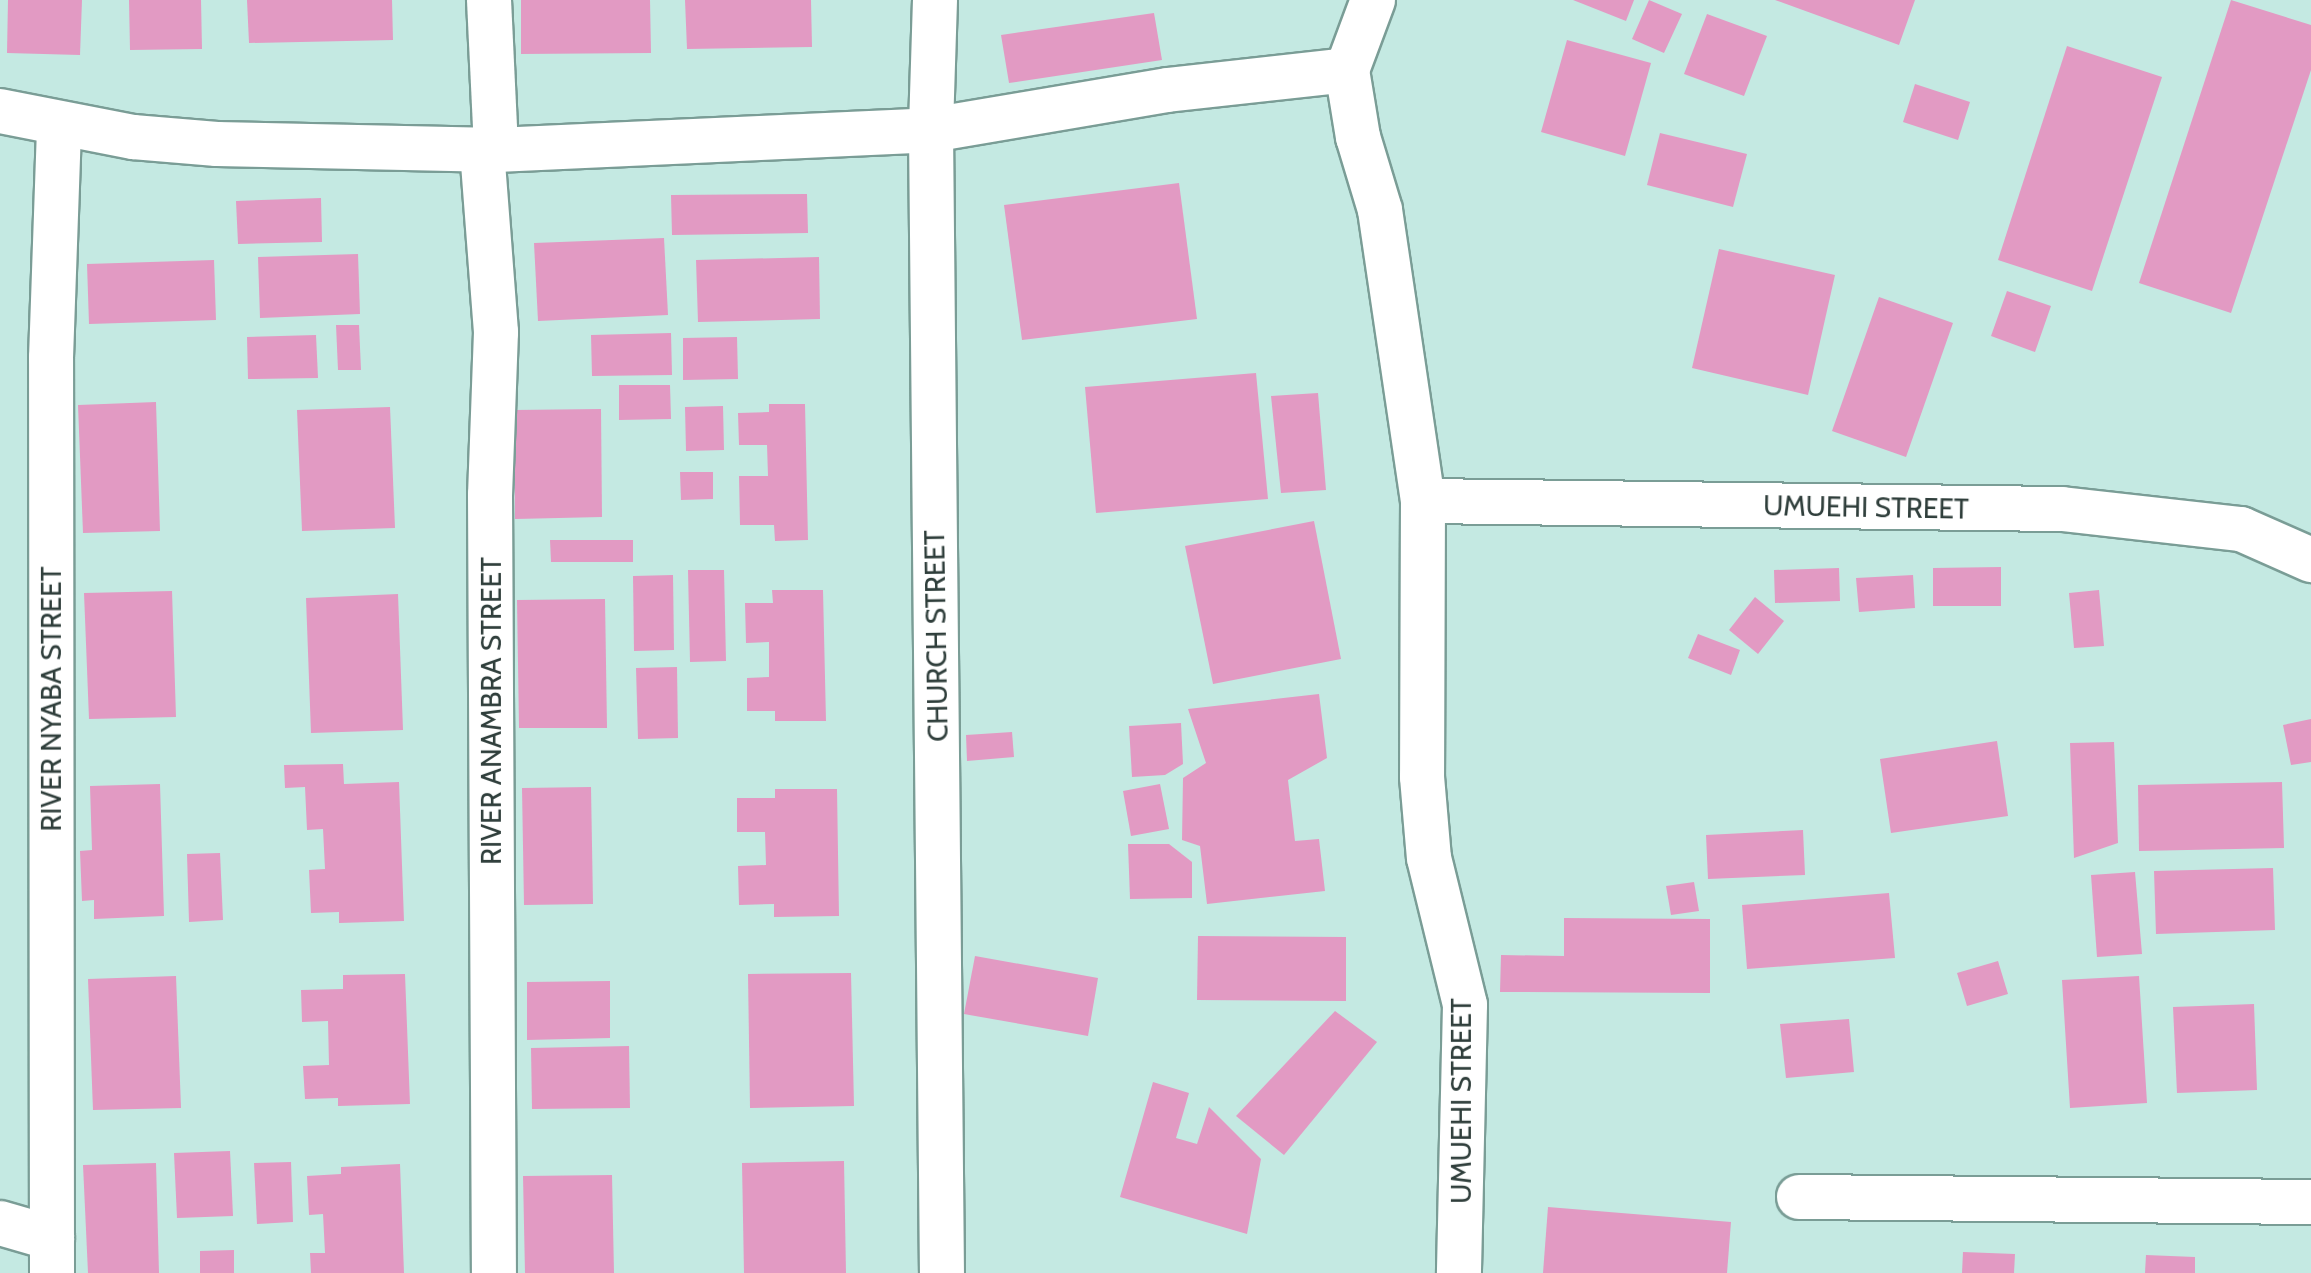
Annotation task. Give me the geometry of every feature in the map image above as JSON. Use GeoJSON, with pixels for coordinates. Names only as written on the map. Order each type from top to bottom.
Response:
{"type":"FeatureCollection","features":[{"type":"Feature","properties":{"kind":"street","name":"RIVER ANAMBRA STREET"},"geometry":{"type":"LineString","coordinates":[[489,0],[489,150],[496,332],[490,495],[494,1273]]}},
{"type":"Feature","properties":{"kind":"street","name":"CHURCH STREET"},"geometry":{"type":"LineString","coordinates":[[935,0],[931,130],[942,1273]]}},
{"type":"Feature","properties":{"kind":"street","name":"UMUEHI STREET"},"geometry":{"type":"LineString","coordinates":[[1373,0],[1347,70],[1358,137],[1380,210],[1423,501],[1422,777],[1429,858],[1465,1005],[1459,1273]]}},
{"type":"Feature","properties":{"kind":"street"},"geometry":{"type":"LineString","coordinates":[[0,111],[59,125],[284,148],[489,150],[931,130],[1167,90],[1347,70]]}},
{"type":"Feature","properties":{"kind":"street","name":"RIVER NYABA STREET"},"geometry":{"type":"LineString","coordinates":[[52,1256],[51,358],[59,125]]}},
{"type":"Feature","properties":{"kind":"street","name":"UMUEHI STREET"},"geometry":{"type":"LineString","coordinates":[[1423,501],[2062,509],[2241,529],[2308,556]]}},
{"type":"Feature","properties":{"kind":"street"},"geometry":{"type":"LineString","coordinates":[[1799,1197],[2311,1202]]}},
{"type":"Feature","properties":{"kind":"street"},"geometry":{"type":"LineString","coordinates":[[0,1223],[52,1256]]}},
{"type":"Feature","properties":{"kind":"building"},"geometry":{"type":"Polygon","coordinates":[[[8,0],[82,0],[80,55],[7,53],[8,0]]]}},
{"type":"Feature","properties":{"kind":"building"},"geometry":{"type":"Polygon","coordinates":[[[129,0],[201,0],[202,49],[130,50],[129,0]]]}},
{"type":"Feature","properties":{"kind":"building"},"geometry":{"type":"Polygon","coordinates":[[[247,0],[392,0],[393,40],[249,43],[247,0]]]}},
{"type":"Feature","properties":{"kind":"building"},"geometry":{"type":"Polygon","coordinates":[[[521,0],[650,0],[651,53],[521,54],[521,0]]]}},
{"type":"Feature","properties":{"kind":"building"},"geometry":{"type":"Polygon","coordinates":[[[685,0],[811,0],[812,47],[687,49],[685,0]]]}},
{"type":"Feature","properties":{"kind":"building"},"geometry":{"type":"Polygon","coordinates":[[[1573,0],[1634,0],[1626,21],[1573,0]]]}},
{"type":"Feature","properties":{"kind":"building"},"geometry":{"type":"Polygon","coordinates":[[[1649,0],[1682,14],[1664,53],[1632,39],[1649,0]]]}},
{"type":"Feature","properties":{"kind":"building"},"geometry":{"type":"Polygon","coordinates":[[[1775,0],[1915,0],[1899,45],[1775,0]]]}},
{"type":"Feature","properties":{"kind":"building"},"geometry":{"type":"Polygon","coordinates":[[[2231,0],[2311,25],[2311,70],[2231,313],[2139,283],[2231,0]]]}},
{"type":"Feature","properties":{"kind":"building"},"geometry":{"type":"Polygon","coordinates":[[[1154,13],[1162,60],[1009,83],[1001,35],[1154,13]]]}},
{"type":"Feature","properties":{"kind":"building"},"geometry":{"type":"Polygon","coordinates":[[[1707,14],[1767,36],[1744,96],[1684,74],[1707,14]]]}},
{"type":"Feature","properties":{"kind":"building"},"geometry":{"type":"Polygon","coordinates":[[[1567,40],[1651,63],[1625,156],[1541,132],[1567,40]]]}},
{"type":"Feature","properties":{"kind":"building"},"geometry":{"type":"Polygon","coordinates":[[[2067,46],[2162,77],[2092,291],[1998,260],[2067,46]]]}},
{"type":"Feature","properties":{"kind":"building"},"geometry":{"type":"Polygon","coordinates":[[[1915,84],[1970,102],[1958,140],[1903,122],[1915,84]]]}},
{"type":"Feature","properties":{"kind":"building"},"geometry":{"type":"Polygon","coordinates":[[[1660,133],[1747,154],[1733,207],[1647,185],[1660,133]]]}},
{"type":"Feature","properties":{"kind":"building"},"geometry":{"type":"Polygon","coordinates":[[[1179,183],[1197,319],[1022,340],[1004,205],[1179,183]]]}},
{"type":"Feature","properties":{"kind":"building"},"geometry":{"type":"Polygon","coordinates":[[[807,194],[808,233],[672,235],[671,195],[807,194]]]}},
{"type":"Feature","properties":{"kind":"building"},"geometry":{"type":"Polygon","coordinates":[[[321,198],[322,242],[238,244],[236,201],[321,198]]]}},
{"type":"Feature","properties":{"kind":"building"},"geometry":{"type":"Polygon","coordinates":[[[664,238],[668,315],[538,321],[534,243],[664,238]]]}},
{"type":"Feature","properties":{"kind":"building"},"geometry":{"type":"Polygon","coordinates":[[[1719,249],[1835,275],[1808,395],[1692,368],[1719,249]]]}},
{"type":"Feature","properties":{"kind":"building"},"geometry":{"type":"Polygon","coordinates":[[[358,254],[360,314],[260,318],[258,257],[358,254]]]}},
{"type":"Feature","properties":{"kind":"building"},"geometry":{"type":"Polygon","coordinates":[[[819,257],[820,319],[698,322],[696,260],[819,257]]]}},
{"type":"Feature","properties":{"kind":"building"},"geometry":{"type":"Polygon","coordinates":[[[214,260],[216,320],[89,324],[87,264],[214,260]]]}},
{"type":"Feature","properties":{"kind":"building"},"geometry":{"type":"Polygon","coordinates":[[[2007,291],[2051,306],[2035,352],[1991,336],[2007,291]]]}},
{"type":"Feature","properties":{"kind":"building"},"geometry":{"type":"Polygon","coordinates":[[[1879,297],[1953,323],[1906,457],[1832,431],[1879,297]]]}},
{"type":"Feature","properties":{"kind":"building"},"geometry":{"type":"Polygon","coordinates":[[[336,325],[359,325],[361,370],[338,370],[336,325]]]}},
{"type":"Feature","properties":{"kind":"building"},"geometry":{"type":"Polygon","coordinates":[[[671,333],[672,375],[592,376],[591,335],[671,333]]]}},
{"type":"Feature","properties":{"kind":"building"},"geometry":{"type":"Polygon","coordinates":[[[316,335],[318,378],[248,379],[247,337],[316,335]]]}},
{"type":"Feature","properties":{"kind":"building"},"geometry":{"type":"Polygon","coordinates":[[[737,337],[738,379],[683,380],[683,338],[737,337]]]}},
{"type":"Feature","properties":{"kind":"building"},"geometry":{"type":"Polygon","coordinates":[[[1256,373],[1268,499],[1096,513],[1085,387],[1256,373]]]}},
{"type":"Feature","properties":{"kind":"building"},"geometry":{"type":"Polygon","coordinates":[[[619,385],[670,385],[671,419],[619,420],[619,385]]]}},
{"type":"Feature","properties":{"kind":"building"},"geometry":{"type":"Polygon","coordinates":[[[1318,393],[1326,490],[1281,493],[1271,396],[1318,393]]]}},
{"type":"Feature","properties":{"kind":"building"},"geometry":{"type":"Polygon","coordinates":[[[156,402],[160,531],[83,533],[78,405],[156,402]]]}},
{"type":"Feature","properties":{"kind":"building"},"geometry":{"type":"Polygon","coordinates":[[[769,404],[805,404],[808,540],[775,541],[774,525],[740,525],[739,476],[768,476],[767,445],[739,445],[738,413],[769,412],[769,404]]]}},
{"type":"Feature","properties":{"kind":"building"},"geometry":{"type":"Polygon","coordinates":[[[723,406],[724,450],[686,451],[685,407],[723,406]]]}},
{"type":"Feature","properties":{"kind":"building"},"geometry":{"type":"Polygon","coordinates":[[[390,407],[395,528],[302,531],[297,410],[390,407]]]}},
{"type":"Feature","properties":{"kind":"building"},"geometry":{"type":"Polygon","coordinates":[[[601,409],[602,517],[515,519],[514,410],[601,409]]]}},
{"type":"Feature","properties":{"kind":"building"},"geometry":{"type":"Polygon","coordinates":[[[680,472],[713,472],[713,499],[681,500],[680,472]]]}},
{"type":"Feature","properties":{"kind":"building"},"geometry":{"type":"Polygon","coordinates":[[[1314,521],[1341,659],[1213,684],[1185,546],[1314,521]]]}},
{"type":"Feature","properties":{"kind":"building"},"geometry":{"type":"Polygon","coordinates":[[[550,540],[633,540],[633,562],[551,562],[550,540]]]}},
{"type":"Feature","properties":{"kind":"building"},"geometry":{"type":"Polygon","coordinates":[[[2001,567],[2001,606],[1933,606],[1933,568],[2001,567]]]}},
{"type":"Feature","properties":{"kind":"building"},"geometry":{"type":"Polygon","coordinates":[[[1839,568],[1840,601],[1775,603],[1774,570],[1839,568]]]}},
{"type":"Feature","properties":{"kind":"building"},"geometry":{"type":"Polygon","coordinates":[[[688,570],[724,570],[726,661],[690,662],[688,570]]]}},
{"type":"Feature","properties":{"kind":"building"},"geometry":{"type":"Polygon","coordinates":[[[673,575],[674,650],[634,651],[633,576],[673,575]]]}},
{"type":"Feature","properties":{"kind":"building"},"geometry":{"type":"Polygon","coordinates":[[[1913,575],[1915,608],[1859,612],[1856,578],[1913,575]]]}},
{"type":"Feature","properties":{"kind":"building"},"geometry":{"type":"Polygon","coordinates":[[[772,590],[823,590],[826,721],[775,721],[775,711],[747,711],[747,678],[769,677],[769,642],[746,643],[745,603],[773,603],[772,590]]]}},
{"type":"Feature","properties":{"kind":"building"},"geometry":{"type":"Polygon","coordinates":[[[2099,590],[2104,646],[2074,648],[2069,593],[2099,590]]]}},
{"type":"Feature","properties":{"kind":"building"},"geometry":{"type":"Polygon","coordinates":[[[172,591],[176,717],[89,719],[84,593],[172,591]]]}},
{"type":"Feature","properties":{"kind":"building"},"geometry":{"type":"Polygon","coordinates":[[[398,594],[403,730],[311,733],[306,598],[398,594]]]}},
{"type":"Feature","properties":{"kind":"building"},"geometry":{"type":"Polygon","coordinates":[[[1755,597],[1784,621],[1758,654],[1729,630],[1755,597]]]}},
{"type":"Feature","properties":{"kind":"building"},"geometry":{"type":"Polygon","coordinates":[[[605,599],[607,728],[519,728],[517,600],[605,599]]]}},
{"type":"Feature","properties":{"kind":"building"},"geometry":{"type":"Polygon","coordinates":[[[1698,634],[1740,650],[1731,675],[1688,658],[1698,634]]]}},
{"type":"Feature","properties":{"kind":"building"},"geometry":{"type":"Polygon","coordinates":[[[677,667],[678,738],[638,739],[636,668],[677,667]]]}},
{"type":"Feature","properties":{"kind":"building"},"geometry":{"type":"Polygon","coordinates":[[[1319,694],[1327,758],[1288,780],[1295,841],[1319,839],[1325,891],[1207,904],[1200,846],[1182,840],[1183,778],[1206,763],[1188,709],[1319,694]]]}},
{"type":"Feature","properties":{"kind":"building"},"geometry":{"type":"Polygon","coordinates":[[[2311,719],[2311,762],[2291,765],[2283,725],[2311,719]]]}},
{"type":"Feature","properties":{"kind":"building"},"geometry":{"type":"Polygon","coordinates":[[[1181,723],[1183,764],[1165,775],[1132,777],[1129,726],[1181,723]]]}},
{"type":"Feature","properties":{"kind":"building"},"geometry":{"type":"Polygon","coordinates":[[[1012,732],[1014,757],[967,761],[966,735],[1012,732]]]}},
{"type":"Feature","properties":{"kind":"building"},"geometry":{"type":"Polygon","coordinates":[[[1997,741],[2008,816],[1891,833],[1880,759],[1997,741]]]}},
{"type":"Feature","properties":{"kind":"building"},"geometry":{"type":"Polygon","coordinates":[[[2114,742],[2118,843],[2074,858],[2070,743],[2114,742]]]}},
{"type":"Feature","properties":{"kind":"building"},"geometry":{"type":"Polygon","coordinates":[[[343,764],[344,784],[399,782],[404,921],[339,923],[339,912],[311,913],[309,870],[325,869],[323,829],[307,830],[305,787],[285,788],[284,765],[343,764]]]}},
{"type":"Feature","properties":{"kind":"building"},"geometry":{"type":"Polygon","coordinates":[[[2282,782],[2284,848],[2139,851],[2138,785],[2282,782]]]}},
{"type":"Feature","properties":{"kind":"building"},"geometry":{"type":"Polygon","coordinates":[[[160,784],[164,916],[94,919],[94,900],[82,901],[80,851],[92,850],[90,786],[160,784]]]}},
{"type":"Feature","properties":{"kind":"building"},"geometry":{"type":"Polygon","coordinates":[[[1160,784],[1169,829],[1131,836],[1123,791],[1160,784]]]}},
{"type":"Feature","properties":{"kind":"building"},"geometry":{"type":"Polygon","coordinates":[[[591,787],[593,904],[524,905],[522,788],[591,787]]]}},
{"type":"Feature","properties":{"kind":"building"},"geometry":{"type":"Polygon","coordinates":[[[775,789],[837,789],[839,916],[774,917],[774,904],[739,905],[738,866],[766,865],[765,832],[737,832],[737,798],[775,798],[775,789]]]}},
{"type":"Feature","properties":{"kind":"building"},"geometry":{"type":"Polygon","coordinates":[[[1803,830],[1805,875],[1708,879],[1706,835],[1803,830]]]}},
{"type":"Feature","properties":{"kind":"building"},"geometry":{"type":"Polygon","coordinates":[[[1128,844],[1169,844],[1192,862],[1192,898],[1130,899],[1128,844]]]}},
{"type":"Feature","properties":{"kind":"building"},"geometry":{"type":"Polygon","coordinates":[[[220,853],[223,920],[189,922],[187,854],[220,853]]]}},
{"type":"Feature","properties":{"kind":"building"},"geometry":{"type":"Polygon","coordinates":[[[2273,868],[2275,930],[2156,934],[2154,871],[2273,868]]]}},
{"type":"Feature","properties":{"kind":"building"},"geometry":{"type":"Polygon","coordinates":[[[2135,872],[2142,954],[2097,957],[2091,875],[2135,872]]]}},
{"type":"Feature","properties":{"kind":"building"},"geometry":{"type":"Polygon","coordinates":[[[1694,882],[1699,911],[1671,915],[1666,886],[1694,882]]]}},
{"type":"Feature","properties":{"kind":"building"},"geometry":{"type":"Polygon","coordinates":[[[1889,893],[1895,958],[1747,969],[1742,905],[1889,893]]]}},
{"type":"Feature","properties":{"kind":"building"},"geometry":{"type":"Polygon","coordinates":[[[1564,918],[1710,919],[1710,993],[1500,992],[1501,955],[1564,956],[1564,918]]]}},
{"type":"Feature","properties":{"kind":"building"},"geometry":{"type":"Polygon","coordinates":[[[1198,936],[1346,937],[1346,1001],[1197,1000],[1198,936]]]}},
{"type":"Feature","properties":{"kind":"building"},"geometry":{"type":"Polygon","coordinates":[[[975,956],[1098,978],[1088,1036],[964,1014],[975,956]]]}},
{"type":"Feature","properties":{"kind":"building"},"geometry":{"type":"Polygon","coordinates":[[[1998,961],[2008,994],[1967,1006],[1957,973],[1998,961]]]}},
{"type":"Feature","properties":{"kind":"building"},"geometry":{"type":"Polygon","coordinates":[[[851,973],[854,1106],[750,1108],[748,974],[851,973]]]}},
{"type":"Feature","properties":{"kind":"building"},"geometry":{"type":"Polygon","coordinates":[[[405,974],[410,1104],[338,1106],[338,1098],[305,1099],[303,1066],[329,1065],[328,1021],[302,1022],[301,990],[343,989],[343,975],[405,974]]]}},
{"type":"Feature","properties":{"kind":"building"},"geometry":{"type":"Polygon","coordinates":[[[176,976],[181,1108],[93,1110],[88,979],[176,976]]]}},
{"type":"Feature","properties":{"kind":"building"},"geometry":{"type":"Polygon","coordinates":[[[2139,976],[2147,1103],[2070,1108],[2062,980],[2139,976]]]}},
{"type":"Feature","properties":{"kind":"building"},"geometry":{"type":"Polygon","coordinates":[[[610,981],[610,1038],[527,1040],[527,982],[610,981]]]}},
{"type":"Feature","properties":{"kind":"building"},"geometry":{"type":"Polygon","coordinates":[[[2254,1004],[2257,1090],[2177,1093],[2173,1007],[2254,1004]]]}},
{"type":"Feature","properties":{"kind":"building"},"geometry":{"type":"Polygon","coordinates":[[[1335,1011],[1377,1042],[1284,1155],[1236,1116],[1335,1011]]]}},
{"type":"Feature","properties":{"kind":"building"},"geometry":{"type":"Polygon","coordinates":[[[1849,1019],[1854,1072],[1786,1078],[1780,1024],[1849,1019]]]}},
{"type":"Feature","properties":{"kind":"building"},"geometry":{"type":"Polygon","coordinates":[[[629,1046],[630,1108],[532,1109],[531,1048],[629,1046]]]}},
{"type":"Feature","properties":{"kind":"building"},"geometry":{"type":"Polygon","coordinates":[[[1153,1082],[1189,1093],[1176,1138],[1197,1144],[1209,1107],[1261,1159],[1247,1234],[1120,1197],[1153,1082]]]}},
{"type":"Feature","properties":{"kind":"building"},"geometry":{"type":"Polygon","coordinates":[[[230,1151],[233,1216],[177,1218],[174,1153],[230,1151]]]}},
{"type":"Feature","properties":{"kind":"building"},"geometry":{"type":"Polygon","coordinates":[[[844,1161],[846,1273],[744,1273],[742,1163],[844,1161]]]}},
{"type":"Feature","properties":{"kind":"building"},"geometry":{"type":"Polygon","coordinates":[[[291,1162],[293,1222],[257,1224],[254,1163],[291,1162]]]}},
{"type":"Feature","properties":{"kind":"building"},"geometry":{"type":"Polygon","coordinates":[[[156,1163],[159,1273],[88,1273],[83,1165],[156,1163]]]}},
{"type":"Feature","properties":{"kind":"building"},"geometry":{"type":"Polygon","coordinates":[[[400,1164],[404,1273],[311,1273],[310,1253],[325,1253],[323,1214],[309,1215],[307,1176],[341,1174],[341,1167],[400,1164]]]}},
{"type":"Feature","properties":{"kind":"building"},"geometry":{"type":"Polygon","coordinates":[[[612,1175],[614,1273],[525,1273],[523,1176],[612,1175]]]}},
{"type":"Feature","properties":{"kind":"building"},"geometry":{"type":"Polygon","coordinates":[[[1548,1207],[1731,1222],[1727,1273],[1543,1273],[1548,1207]]]}},
{"type":"Feature","properties":{"kind":"building"},"geometry":{"type":"Polygon","coordinates":[[[234,1250],[234,1273],[200,1273],[200,1251],[234,1250]]]}},
{"type":"Feature","properties":{"kind":"building"},"geometry":{"type":"Polygon","coordinates":[[[1963,1252],[2015,1254],[2014,1273],[1962,1273],[1963,1252]]]}},
{"type":"Feature","properties":{"kind":"building"},"geometry":{"type":"Polygon","coordinates":[[[2146,1255],[2195,1257],[2195,1273],[2145,1273],[2146,1255]]]}}]}
